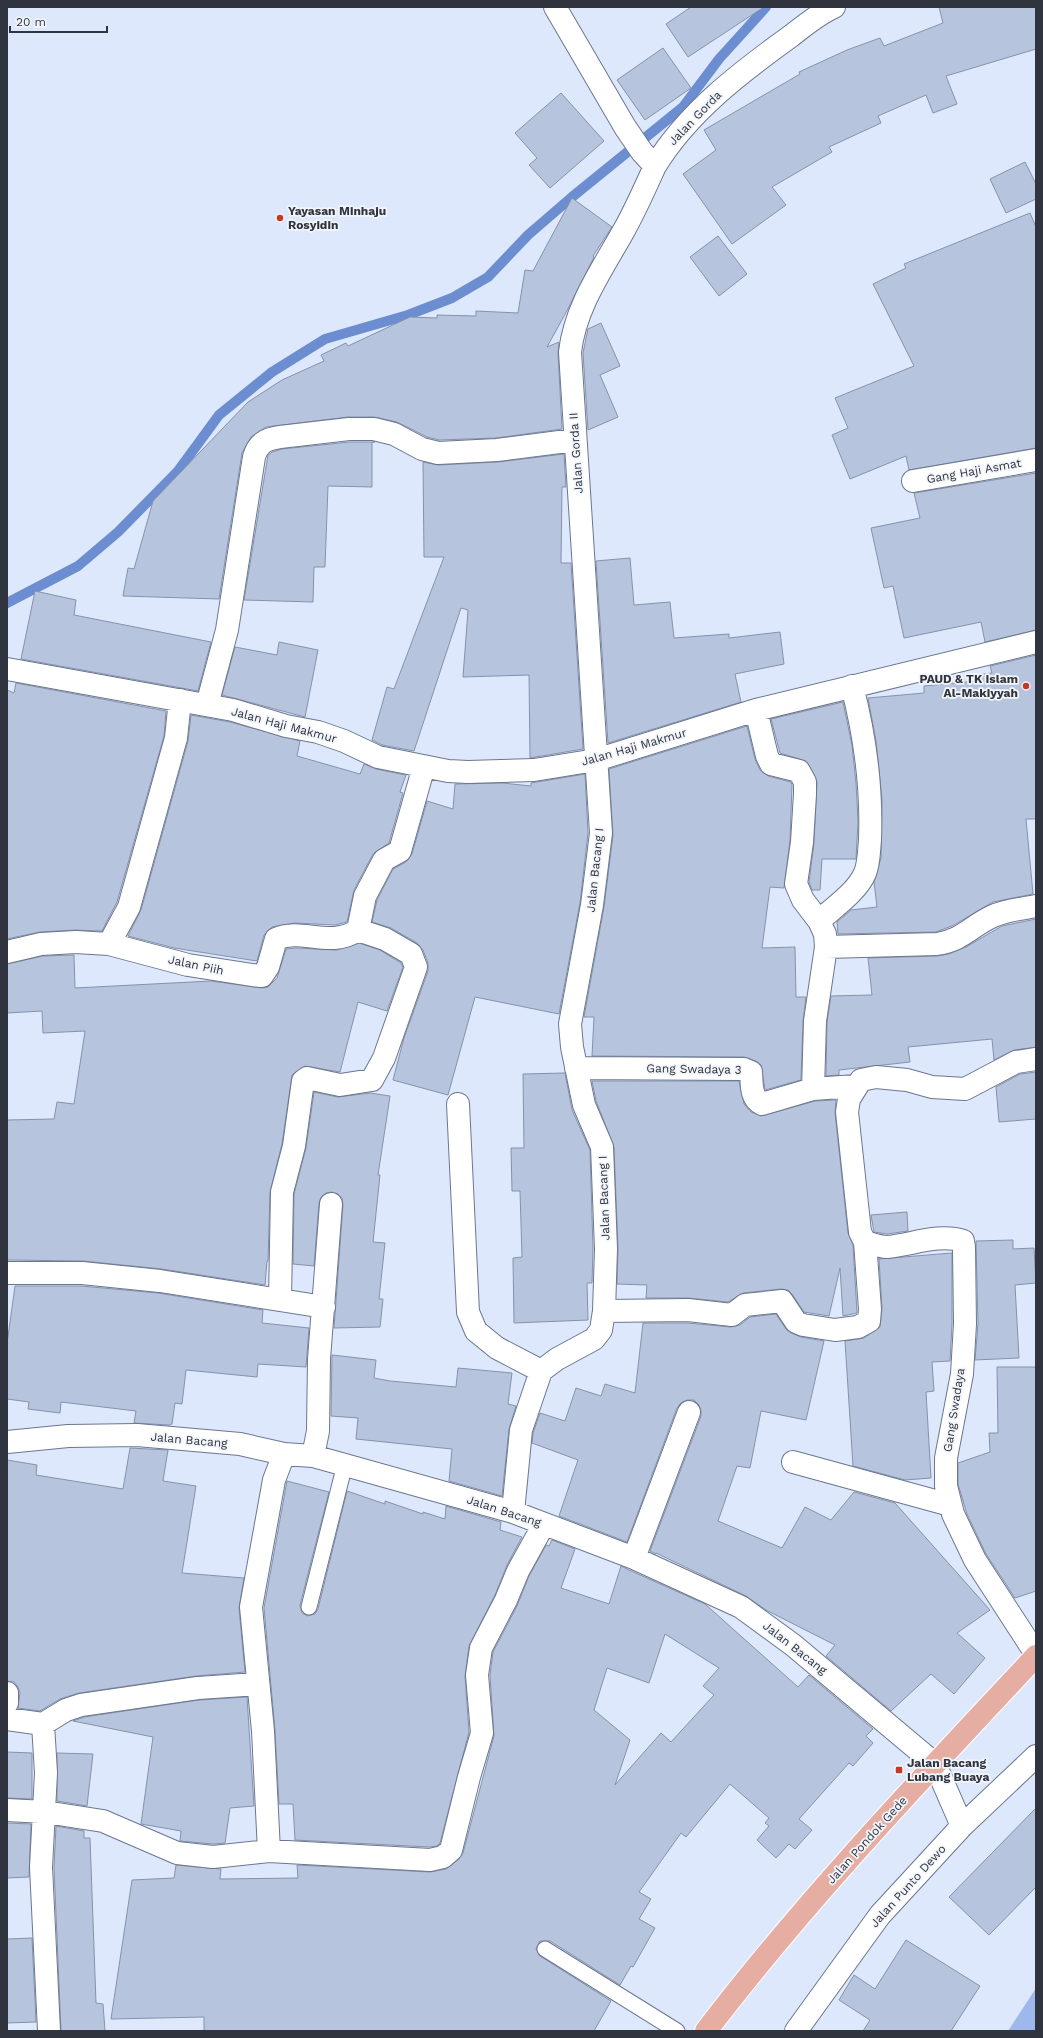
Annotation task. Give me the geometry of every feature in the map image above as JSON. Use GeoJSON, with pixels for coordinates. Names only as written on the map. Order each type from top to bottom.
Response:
{"type":"FeatureCollection","features":[{"type":"Feature","properties":{"kind":"main road","name":"Jalan Pondok Gede"},"geometry":{"type":"LineString","coordinates":[[706,2031],[747,1978],[855,1852],[1036,1655]]}},
{"type":"Feature","properties":{"kind":"street"},"geometry":{"type":"LineString","coordinates":[[555,7],[625,127],[649,159]]}},
{"type":"Feature","properties":{"kind":"street","name":"Jalan Gorda"},"geometry":{"type":"LineString","coordinates":[[649,159],[671,142],[702,108],[776,46],[834,7]]}},
{"type":"Feature","properties":{"kind":"street","name":"Jalan Gorda II"},"geometry":{"type":"LineString","coordinates":[[596,760],[570,358],[572,334],[577,317],[585,300],[628,224],[649,159]]}},
{"type":"Feature","properties":{"kind":"street"},"geometry":{"type":"LineString","coordinates":[[207,705],[227,630],[254,457],[262,443],[280,436],[349,429],[374,429],[394,434],[422,450],[438,453],[497,450],[575,440]]}},
{"type":"Feature","properties":{"kind":"street","name":"Gang Haji Asmat"},"geometry":{"type":"LineString","coordinates":[[913,481],[1036,460]]}},
{"type":"Feature","properties":{"kind":"street","name":"Jalan Haji Makmur"},"geometry":{"type":"LineString","coordinates":[[7,669],[207,705],[318,732],[344,741],[378,757],[448,771],[468,772],[534,770],[596,760],[756,710],[1036,642]]}},
{"type":"Feature","properties":{"kind":"street"},"geometry":{"type":"LineString","coordinates":[[819,921],[858,885],[866,872],[870,842],[870,797],[861,721],[852,686]]}},
{"type":"Feature","properties":{"kind":"street"},"geometry":{"type":"LineString","coordinates":[[109,944],[128,907],[176,738],[180,700]]}},
{"type":"Feature","properties":{"kind":"street"},"geometry":{"type":"LineString","coordinates":[[756,710],[767,756],[771,764],[799,771],[805,782],[802,842],[796,884],[803,900],[819,921],[824,934],[826,947],[815,1021],[813,1089]]}},
{"type":"Feature","properties":{"kind":"street","name":"Jalan Bacang I"},"geometry":{"type":"LineString","coordinates":[[541,1371],[557,1359],[594,1339],[601,1330],[604,1311],[606,1249],[602,1147],[584,1105],[572,1047],[570,1024],[592,905],[601,834],[596,760]]}},
{"type":"Feature","properties":{"kind":"street"},"geometry":{"type":"LineString","coordinates":[[280,1300],[282,1192],[294,1146],[303,1081],[307,1078],[340,1085],[372,1080],[384,1058],[416,966],[411,954],[385,939],[358,930],[365,896],[384,860],[400,851],[424,766]]}},
{"type":"Feature","properties":{"kind":"street"},"geometry":{"type":"LineString","coordinates":[[826,947],[937,944],[950,942],[992,917],[1036,906]]}},
{"type":"Feature","properties":{"kind":"street","name":"Jalan Piih"},"geometry":{"type":"LineString","coordinates":[[7,952],[41,944],[76,942],[109,944],[188,965],[262,976],[268,967],[276,940],[286,935],[320,939],[336,938],[349,936],[358,930]]}},
{"type":"Feature","properties":{"kind":"street"},"geometry":{"type":"LineString","coordinates":[[604,1311],[688,1310],[732,1315],[745,1304],[782,1301],[796,1322],[803,1325],[835,1330],[858,1328],[869,1321],[870,1309],[866,1242],[860,1232],[847,1112],[849,1099],[856,1086],[861,1080],[876,1077],[907,1080],[932,1087],[965,1089],[1016,1062],[1036,1059]]}},
{"type":"Feature","properties":{"kind":"street","name":"Gang Swadaya 3"},"geometry":{"type":"LineString","coordinates":[[576,1068],[748,1069],[751,1072],[754,1097],[757,1102],[762,1104],[813,1089],[856,1086]]}},
{"type":"Feature","properties":{"kind":"street"},"geometry":{"type":"LineString","coordinates":[[458,1104],[468,1312],[476,1331],[497,1348],[541,1371],[521,1430],[513,1512]]}},
{"type":"Feature","properties":{"kind":"street"},"geometry":{"type":"LineString","coordinates":[[313,1456],[318,1431],[319,1358],[331,1204]]}},
{"type":"Feature","properties":{"kind":"street","name":"Gang Swadaya"},"geometry":{"type":"LineString","coordinates":[[866,1242],[885,1247],[922,1240],[955,1238],[963,1241],[965,1324],[962,1374],[946,1458],[946,1486],[950,1505],[961,1534],[975,1560],[1036,1655]]}},
{"type":"Feature","properties":{"kind":"street"},"geometry":{"type":"LineString","coordinates":[[7,1273],[82,1273],[160,1281],[324,1307]]}},
{"type":"Feature","properties":{"kind":"street"},"geometry":{"type":"LineString","coordinates":[[634,1558],[689,1412]]}},
{"type":"Feature","properties":{"kind":"street","name":"Jalan Bacang"},"geometry":{"type":"LineString","coordinates":[[7,1442],[68,1436],[137,1435],[240,1444],[284,1454],[313,1456],[513,1512],[634,1558],[741,1607],[793,1644],[935,1764]]}},
{"type":"Feature","properties":{"kind":"street"},"geometry":{"type":"LineString","coordinates":[[269,1851],[263,1731],[251,1607],[274,1480],[284,1454]]}},
{"type":"Feature","properties":{"kind":"street"},"geometry":{"type":"LineString","coordinates":[[793,1462],[950,1505]]}},
{"type":"Feature","properties":{"kind":"street"},"geometry":{"type":"LineString","coordinates":[[7,1810],[45,1812],[103,1821],[177,1853],[213,1857],[269,1851],[430,1860],[443,1857],[451,1850],[469,1777],[482,1733],[477,1675],[481,1648],[506,1600],[518,1571],[544,1524]]}},
{"type":"Feature","properties":{"kind":"street"},"geometry":{"type":"LineString","coordinates":[[7,1719],[43,1724],[66,1710],[81,1705],[198,1688],[258,1684]]}},
{"type":"Feature","properties":{"kind":"street"},"geometry":{"type":"LineString","coordinates":[[7,1693],[7,1703]]}},
{"type":"Feature","properties":{"kind":"street"},"geometry":{"type":"LineString","coordinates":[[43,1724],[46,1773],[41,1867],[49,2031]]}},
{"type":"Feature","properties":{"kind":"street","name":"Jalan Punto Dewo"},"geometry":{"type":"LineString","coordinates":[[796,2031],[880,1915],[962,1826],[1036,1756]]}},
{"type":"Feature","properties":{"kind":"street"},"geometry":{"type":"LineString","coordinates":[[935,1764],[962,1826]]}},
{"type":"Feature","properties":{"kind":"lane"},"geometry":{"type":"LineString","coordinates":[[309,1607],[345,1464]]}},
{"type":"Feature","properties":{"kind":"lane"},"geometry":{"type":"LineString","coordinates":[[545,1949],[677,2031]]}},
{"type":"Feature","properties":{"kind":"shaded area"},"geometry":{"type":"Polygon","coordinates":[[[1036,1988],[1036,2031],[1008,2031],[1036,1988]]]}},
{"type":"Feature","properties":{"kind":"building"},"geometry":{"type":"Polygon","coordinates":[[[691,7],[764,7],[688,57],[666,24],[691,7]]]}},
{"type":"Feature","properties":{"kind":"building"},"geometry":{"type":"Polygon","coordinates":[[[939,7],[1036,7],[1036,49],[946,76],[957,104],[933,113],[926,95],[878,116],[881,123],[829,147],[832,152],[772,187],[786,205],[732,244],[683,174],[716,150],[704,130],[800,74],[799,72],[847,50],[880,38],[884,46],[943,23],[939,7]]]}},
{"type":"Feature","properties":{"kind":"building"},"geometry":{"type":"Polygon","coordinates":[[[663,48],[691,88],[645,120],[617,80],[663,48]]]}},
{"type":"Feature","properties":{"kind":"building"},"geometry":{"type":"Polygon","coordinates":[[[561,93],[604,141],[550,188],[529,165],[537,158],[515,133],[561,93]]]}},
{"type":"Feature","properties":{"kind":"building"},"geometry":{"type":"Polygon","coordinates":[[[1025,162],[1036,184],[1036,199],[1006,213],[990,179],[1025,162]]]}},
{"type":"Feature","properties":{"kind":"building"},"geometry":{"type":"Polygon","coordinates":[[[572,198],[612,227],[593,256],[594,257],[569,307],[547,347],[559,342],[558,353],[562,429],[496,438],[439,440],[427,437],[397,422],[374,417],[348,417],[266,427],[251,437],[242,453],[219,599],[123,596],[128,568],[134,569],[153,501],[248,402],[282,380],[324,361],[321,355],[346,343],[348,346],[410,317],[437,318],[437,315],[476,316],[476,311],[518,313],[525,270],[533,271],[572,198]]]}},
{"type":"Feature","properties":{"kind":"building"},"geometry":{"type":"Polygon","coordinates":[[[1030,213],[1036,227],[1036,448],[909,470],[906,456],[850,479],[832,435],[848,428],[835,398],[914,366],[873,284],[906,268],[904,264],[1030,213]]]}},
{"type":"Feature","properties":{"kind":"building"},"geometry":{"type":"Polygon","coordinates":[[[718,236],[747,274],[719,296],[690,257],[718,236]]]}},
{"type":"Feature","properties":{"kind":"building"},"geometry":{"type":"Polygon","coordinates":[[[601,323],[620,366],[600,375],[618,417],[588,430],[583,353],[588,329],[601,323]]]}},
{"type":"Feature","properties":{"kind":"building"},"geometry":{"type":"Polygon","coordinates":[[[350,442],[372,442],[372,487],[328,486],[325,567],[314,567],[313,602],[244,600],[268,455],[282,449],[350,442]]]}},
{"type":"Feature","properties":{"kind":"building"},"geometry":{"type":"Polygon","coordinates":[[[564,454],[566,487],[562,487],[561,563],[571,563],[583,749],[530,758],[529,675],[463,677],[468,610],[461,608],[414,751],[382,745],[372,740],[387,687],[394,689],[444,557],[424,557],[423,462],[438,465],[498,462],[564,454]]]}},
{"type":"Feature","properties":{"kind":"building"},"geometry":{"type":"Polygon","coordinates":[[[1036,473],[1036,630],[985,642],[981,622],[904,638],[893,586],[884,588],[871,528],[920,518],[914,493],[1036,473]]]}},
{"type":"Feature","properties":{"kind":"building"},"geometry":{"type":"Polygon","coordinates":[[[630,558],[634,605],[670,602],[674,638],[729,634],[729,638],[780,632],[784,664],[735,674],[741,702],[608,743],[596,561],[630,558]]]}},
{"type":"Feature","properties":{"kind":"building"},"geometry":{"type":"Polygon","coordinates":[[[35,591],[76,600],[74,615],[211,642],[198,691],[21,659],[35,591]]]}},
{"type":"Feature","properties":{"kind":"building"},"geometry":{"type":"Polygon","coordinates":[[[279,642],[318,650],[305,717],[222,695],[235,647],[277,655],[279,642]]]}},
{"type":"Feature","properties":{"kind":"building"},"geometry":{"type":"Polygon","coordinates":[[[1036,655],[1036,819],[1026,819],[1033,894],[993,902],[954,925],[936,932],[838,934],[837,922],[851,910],[877,907],[874,882],[881,858],[882,800],[876,741],[868,698],[924,693],[924,686],[976,681],[975,675],[992,673],[990,666],[1036,655]]]}},
{"type":"Feature","properties":{"kind":"building"},"geometry":{"type":"Polygon","coordinates":[[[16,683],[166,711],[164,736],[117,902],[102,931],[75,930],[40,932],[7,939],[7,690],[14,693],[16,683]]]}},
{"type":"Feature","properties":{"kind":"building"},"geometry":{"type":"Polygon","coordinates":[[[843,702],[852,745],[856,783],[858,821],[856,859],[822,859],[820,890],[812,890],[809,882],[814,843],[817,782],[806,761],[780,753],[771,719],[843,702]]]}},
{"type":"Feature","properties":{"kind":"building"},"geometry":{"type":"Polygon","coordinates":[[[191,715],[230,722],[300,741],[297,756],[360,774],[364,764],[376,769],[406,775],[400,792],[403,793],[389,843],[373,854],[354,890],[347,922],[335,925],[295,923],[272,927],[264,935],[257,961],[174,948],[128,936],[141,910],[188,741],[191,715]]]}},
{"type":"Feature","properties":{"kind":"building"},"geometry":{"type":"Polygon","coordinates":[[[747,726],[755,759],[760,770],[768,776],[791,782],[792,785],[790,841],[784,888],[770,887],[762,948],[795,947],[796,997],[806,997],[803,1021],[801,1080],[765,1090],[761,1065],[756,1061],[744,1057],[592,1056],[594,1017],[584,1017],[604,907],[613,835],[609,769],[747,726]]]}},
{"type":"Feature","properties":{"kind":"building"},"geometry":{"type":"Polygon","coordinates":[[[585,774],[588,833],[580,903],[559,1014],[475,997],[448,1095],[393,1080],[404,1038],[428,971],[428,963],[423,950],[417,943],[391,928],[372,922],[377,900],[393,869],[406,862],[412,854],[427,801],[453,809],[455,784],[502,783],[531,786],[531,783],[585,774]]]}},
{"type":"Feature","properties":{"kind":"building"},"geometry":{"type":"Polygon","coordinates":[[[1036,919],[1036,1047],[1014,1050],[994,1060],[992,1039],[908,1047],[910,1062],[839,1070],[839,1075],[826,1076],[827,1022],[831,996],[872,995],[868,958],[937,956],[949,954],[966,947],[1002,926],[1036,919]]]}},
{"type":"Feature","properties":{"kind":"building"},"geometry":{"type":"Polygon","coordinates":[[[359,943],[380,950],[401,963],[403,967],[387,1011],[358,1002],[340,1072],[305,1066],[292,1075],[282,1144],[270,1192],[268,1261],[265,1285],[162,1269],[83,1261],[7,1260],[7,1120],[54,1119],[57,1102],[74,1104],[85,1031],[43,1033],[42,1011],[7,1013],[7,964],[43,956],[74,955],[75,988],[211,981],[262,988],[268,987],[277,978],[286,949],[337,950],[359,943]]]}},
{"type":"Feature","properties":{"kind":"building"},"geometry":{"type":"Polygon","coordinates":[[[1036,1072],[1036,1119],[999,1122],[996,1087],[1020,1074],[1036,1072]]]}},
{"type":"Feature","properties":{"kind":"building"},"geometry":{"type":"Polygon","coordinates":[[[565,1073],[572,1110],[590,1150],[593,1249],[592,1283],[587,1283],[588,1320],[514,1323],[513,1258],[522,1257],[520,1191],[512,1191],[511,1148],[524,1148],[523,1074],[565,1073]]]}},
{"type":"Feature","properties":{"kind":"building"},"geometry":{"type":"Polygon","coordinates":[[[592,1081],[739,1081],[744,1104],[751,1112],[761,1116],[815,1101],[836,1100],[835,1113],[848,1233],[853,1245],[857,1313],[843,1316],[840,1268],[829,1316],[804,1312],[788,1290],[781,1289],[743,1293],[728,1302],[688,1298],[646,1298],[647,1285],[617,1284],[618,1249],[614,1147],[596,1101],[592,1081]]]}},
{"type":"Feature","properties":{"kind":"building"},"geometry":{"type":"Polygon","coordinates":[[[314,1092],[338,1097],[370,1093],[390,1096],[378,1175],[380,1175],[373,1242],[385,1243],[379,1299],[383,1299],[380,1327],[334,1328],[343,1205],[342,1198],[338,1194],[332,1192],[326,1193],[321,1197],[319,1203],[314,1266],[293,1264],[294,1194],[306,1148],[314,1092]]]}},
{"type":"Feature","properties":{"kind":"building"},"geometry":{"type":"Polygon","coordinates":[[[907,1212],[908,1231],[887,1234],[874,1232],[871,1215],[907,1212]]]}},
{"type":"Feature","properties":{"kind":"building"},"geometry":{"type":"Polygon","coordinates":[[[1013,1240],[1013,1249],[1034,1248],[1036,1283],[1015,1285],[1019,1358],[975,1360],[978,1324],[976,1241],[1013,1240]]]}},
{"type":"Feature","properties":{"kind":"building"},"geometry":{"type":"Polygon","coordinates":[[[952,1253],[952,1324],[950,1361],[932,1362],[934,1391],[926,1392],[931,1478],[905,1480],[853,1466],[845,1341],[864,1338],[880,1327],[882,1308],[879,1259],[952,1253]]]}},
{"type":"Feature","properties":{"kind":"building"},"geometry":{"type":"Polygon","coordinates":[[[15,1286],[81,1286],[158,1293],[263,1310],[262,1323],[309,1328],[306,1367],[258,1364],[257,1377],[186,1370],[182,1404],[175,1403],[172,1424],[170,1425],[134,1423],[136,1411],[61,1402],[60,1413],[28,1409],[29,1402],[7,1399],[7,1344],[15,1286]]]}},
{"type":"Feature","properties":{"kind":"building"},"geometry":{"type":"Polygon","coordinates":[[[776,1314],[786,1329],[791,1333],[801,1337],[824,1341],[806,1420],[761,1411],[750,1468],[737,1466],[718,1521],[782,1548],[805,1507],[831,1520],[854,1492],[895,1503],[990,1610],[957,1633],[985,1658],[954,1694],[931,1674],[891,1711],[826,1656],[835,1645],[766,1610],[746,1596],[650,1551],[701,1416],[701,1410],[694,1400],[687,1400],[681,1403],[677,1408],[627,1542],[559,1516],[578,1460],[532,1443],[533,1433],[540,1413],[565,1421],[576,1388],[601,1396],[605,1384],[635,1393],[643,1323],[687,1323],[731,1327],[740,1325],[750,1317],[776,1314]]]}},
{"type":"Feature","properties":{"kind":"building"},"geometry":{"type":"Polygon","coordinates":[[[332,1355],[376,1360],[374,1378],[390,1381],[456,1387],[458,1368],[512,1373],[508,1404],[516,1406],[509,1429],[502,1496],[449,1481],[452,1449],[356,1439],[358,1418],[331,1416],[332,1355]]]}},
{"type":"Feature","properties":{"kind":"building"},"geometry":{"type":"Polygon","coordinates":[[[997,1367],[1036,1367],[1036,1591],[1015,1598],[986,1554],[967,1514],[958,1484],[958,1463],[990,1452],[989,1433],[998,1433],[997,1367]]]}},
{"type":"Feature","properties":{"kind":"building"},"geometry":{"type":"Polygon","coordinates":[[[130,1448],[168,1450],[163,1481],[196,1486],[182,1573],[244,1578],[239,1608],[245,1672],[196,1676],[79,1693],[60,1699],[40,1711],[18,1708],[20,1693],[18,1687],[14,1682],[7,1681],[7,1460],[37,1465],[36,1475],[123,1489],[130,1448]]]}},
{"type":"Feature","properties":{"kind":"building"},"geometry":{"type":"Polygon","coordinates":[[[287,1481],[329,1492],[300,1605],[302,1613],[307,1616],[315,1614],[318,1609],[347,1491],[385,1504],[385,1501],[423,1514],[423,1512],[445,1519],[446,1506],[501,1522],[500,1530],[522,1537],[507,1565],[495,1595],[469,1646],[465,1676],[469,1732],[440,1843],[437,1846],[429,1847],[295,1840],[293,1804],[279,1804],[275,1730],[264,1608],[287,1481]]]}},
{"type":"Feature","properties":{"kind":"building"},"geometry":{"type":"Polygon","coordinates":[[[552,1540],[575,1549],[561,1588],[609,1604],[621,1566],[705,1604],[798,1687],[809,1675],[873,1729],[866,1736],[873,1743],[853,1766],[849,1763],[799,1819],[812,1830],[795,1849],[789,1844],[776,1858],[757,1840],[769,1826],[765,1823],[769,1818],[730,1784],[686,1837],[681,1833],[639,1892],[651,1899],[639,1919],[655,1928],[633,1967],[631,1966],[620,1985],[550,1941],[540,1941],[536,1949],[540,1956],[611,2001],[594,2031],[204,2031],[204,2017],[111,2019],[132,1880],[174,1878],[176,1865],[221,1869],[220,1879],[298,1878],[297,1865],[430,1872],[446,1869],[459,1859],[463,1853],[494,1736],[490,1675],[493,1652],[517,1606],[529,1576],[546,1545],[549,1546],[552,1540]],[[665,1634],[649,1683],[607,1668],[594,1710],[630,1740],[615,1785],[661,1733],[671,1742],[714,1695],[703,1686],[719,1668],[665,1634]]]}},
{"type":"Feature","properties":{"kind":"building"},"geometry":{"type":"Polygon","coordinates":[[[247,1697],[254,1806],[230,1808],[225,1843],[213,1844],[180,1841],[181,1831],[141,1824],[153,1737],[73,1721],[84,1717],[199,1700],[247,1697]]]}},
{"type":"Feature","properties":{"kind":"building"},"geometry":{"type":"Polygon","coordinates":[[[7,1752],[32,1753],[32,1799],[7,1798],[7,1752]]]}},
{"type":"Feature","properties":{"kind":"building"},"geometry":{"type":"Polygon","coordinates":[[[57,1753],[93,1754],[87,1806],[57,1801],[57,1753]]]}},
{"type":"Feature","properties":{"kind":"building"},"geometry":{"type":"Polygon","coordinates":[[[1036,1808],[1036,1887],[989,1935],[949,1897],[1036,1808]]]}},
{"type":"Feature","properties":{"kind":"building"},"geometry":{"type":"Polygon","coordinates":[[[7,1823],[31,1824],[29,1877],[7,1878],[7,1823]]]}},
{"type":"Feature","properties":{"kind":"building"},"geometry":{"type":"Polygon","coordinates":[[[56,1826],[84,1831],[84,1838],[90,1838],[96,2003],[103,2004],[105,2031],[61,2031],[54,1867],[56,1826]]]}},
{"type":"Feature","properties":{"kind":"building"},"geometry":{"type":"Polygon","coordinates":[[[32,1938],[36,2022],[7,2023],[7,1939],[32,1938]]]}},
{"type":"Feature","properties":{"kind":"building"},"geometry":{"type":"Polygon","coordinates":[[[906,1940],[980,1986],[951,2031],[863,2031],[870,2020],[839,2000],[854,1975],[875,1989],[906,1940]]]}},
{"type":"Feature","properties":{"kind":"waterway"},"geometry":{"type":"LineString","coordinates":[[7,603],[78,566],[118,532],[178,471],[219,415],[272,372],[325,339],[408,315],[452,298],[488,277],[528,235],[572,197],[683,107],[719,59],[766,7]]}},
{"type":"Feature","properties":{"kind":"place","name":"Yayasan Minhaju Rosyidin"},"geometry":{"type":"Point","coordinates":[280,218]}},
{"type":"Feature","properties":{"kind":"place","name":"PAUD & TK Islam Al-Makiyyah"},"geometry":{"type":"Point","coordinates":[1026,686]}},
{"type":"Feature","properties":{"kind":"place","name":"Jalan Bacang Lubang Buaya"},"geometry":{"type":"Point","coordinates":[899,1770]}}]}
